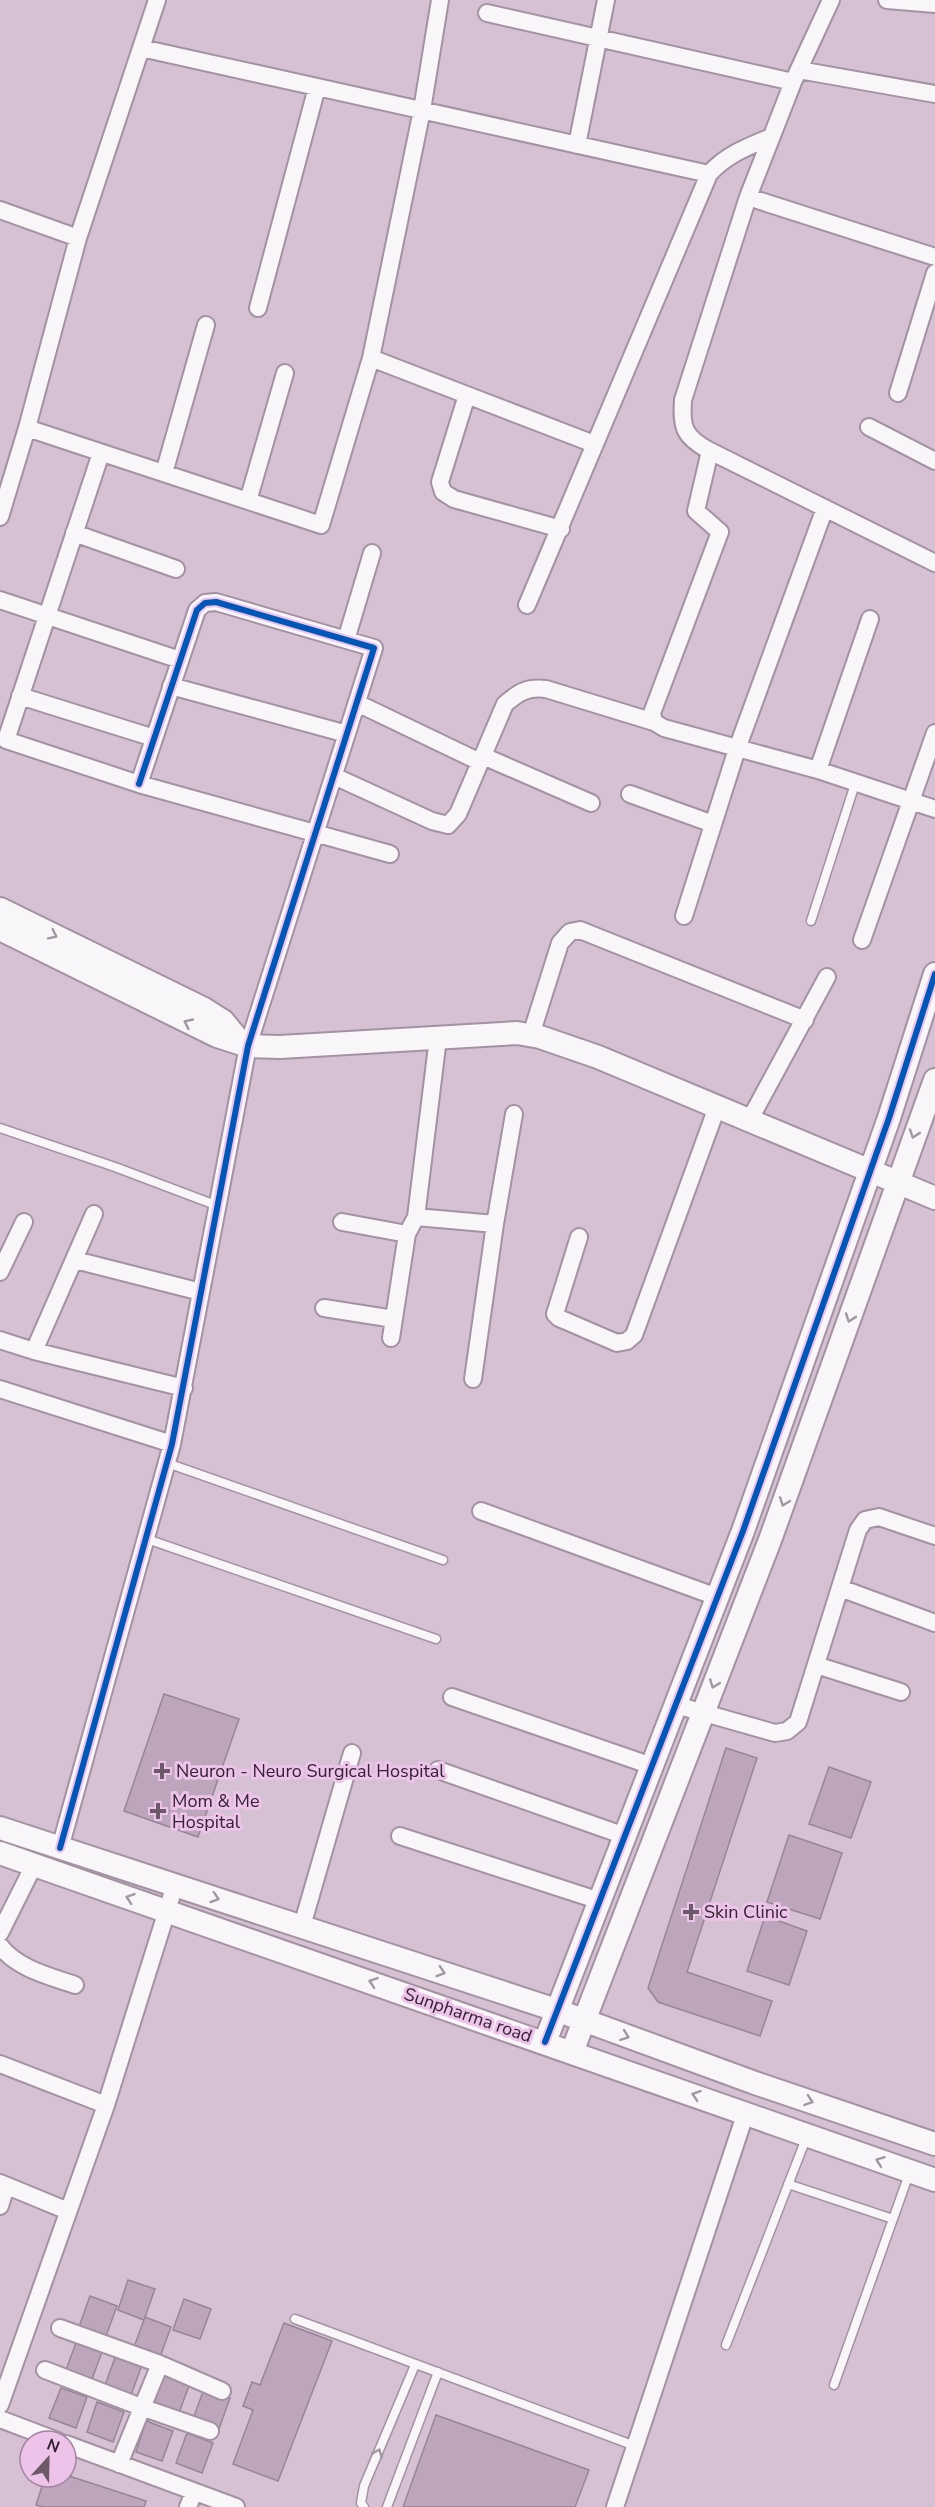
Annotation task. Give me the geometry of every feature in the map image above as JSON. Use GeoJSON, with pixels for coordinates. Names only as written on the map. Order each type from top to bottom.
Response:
{"type":"FeatureCollection","features":[{"type":"Feature","properties":{"kind":"street"},"geometry":{"type":"LineString","coordinates":[[1,508],[27,428],[78,238],[157,0]]}},
{"type":"Feature","properties":{"kind":"street"},"geometry":{"type":"LineString","coordinates":[[577,145],[606,0]]}},
{"type":"Feature","properties":{"kind":"street"},"geometry":{"type":"LineString","coordinates":[[831,0],[796,76],[748,197],[683,400],[682,423],[692,441],[710,451],[935,563]]}},
{"type":"Feature","properties":{"kind":"street"},"geometry":{"type":"LineString","coordinates":[[887,0],[935,4]]}},
{"type":"Feature","properties":{"kind":"street"},"geometry":{"type":"LineString","coordinates":[[27,428],[321,525],[371,358],[422,110],[434,1]]}},
{"type":"Feature","properties":{"kind":"street"},"geometry":{"type":"LineString","coordinates":[[487,13],[598,40],[796,76],[935,94]]}},
{"type":"Feature","properties":{"kind":"street"},"geometry":{"type":"LineString","coordinates":[[141,48],[709,174]]}},
{"type":"Feature","properties":{"kind":"street"},"geometry":{"type":"LineString","coordinates":[[258,308],[317,87]]}},
{"type":"Feature","properties":{"kind":"street"},"geometry":{"type":"LineString","coordinates":[[527,605],[709,174],[731,154],[771,137]]}},
{"type":"Feature","properties":{"kind":"street"},"geometry":{"type":"LineString","coordinates":[[748,197],[935,257]]}},
{"type":"Feature","properties":{"kind":"street"},"geometry":{"type":"LineString","coordinates":[[0,210],[78,238]]}},
{"type":"Feature","properties":{"kind":"street"},"geometry":{"type":"LineString","coordinates":[[898,393],[935,273]]}},
{"type":"Feature","properties":{"kind":"street"},"geometry":{"type":"LineString","coordinates":[[164,473],[206,325]]}},
{"type":"Feature","properties":{"kind":"street"},"geometry":{"type":"LineString","coordinates":[[371,358],[594,444]]}},
{"type":"Feature","properties":{"kind":"street"},"geometry":{"type":"LineString","coordinates":[[248,501],[285,373]]}},
{"type":"Feature","properties":{"kind":"street"},"geometry":{"type":"LineString","coordinates":[[467,395],[440,482],[443,492],[454,499],[561,529]]}},
{"type":"Feature","properties":{"kind":"street"},"geometry":{"type":"LineString","coordinates":[[869,427],[935,461]]}},
{"type":"Feature","properties":{"kind":"street"},"geometry":{"type":"LineString","coordinates":[[654,722],[652,713],[720,532],[696,511],[710,451]]}},
{"type":"Feature","properties":{"kind":"street"},"geometry":{"type":"LineString","coordinates":[[101,453],[6,740],[139,784],[390,854]]}},
{"type":"Feature","properties":{"kind":"street"},"geometry":{"type":"LineString","coordinates":[[684,916],[737,749],[825,508]]}},
{"type":"Feature","properties":{"kind":"street"},"geometry":{"type":"LineString","coordinates":[[74,532],[176,569]]}},
{"type":"Feature","properties":{"kind":"street"},"geometry":{"type":"LineString","coordinates":[[346,640],[372,553]]}},
{"type":"Feature","properties":{"kind":"street"},"geometry":{"type":"LineString","coordinates":[[0,600],[180,660]]}},
{"type":"Feature","properties":{"kind":"street"},"geometry":{"type":"LineString","coordinates":[[60,1848],[172,1444],[218,1206],[245,1045],[316,833],[374,648],[216,602],[205,603],[197,610],[139,784]]}},
{"type":"Feature","properties":{"kind":"street"},"geometry":{"type":"LineString","coordinates":[[818,770],[870,619]]}},
{"type":"Feature","properties":{"kind":"street"},"geometry":{"type":"LineString","coordinates":[[171,686],[347,734]]}},
{"type":"Feature","properties":{"kind":"street"},"geometry":{"type":"LineString","coordinates":[[334,776],[432,821],[448,825],[458,814],[505,704],[519,692],[531,688],[546,689],[654,722],[664,728],[818,770],[935,809]]}},
{"type":"Feature","properties":{"kind":"street"},"geometry":{"type":"LineString","coordinates":[[20,696],[154,738]]}},
{"type":"Feature","properties":{"kind":"street"},"geometry":{"type":"LineString","coordinates":[[357,703],[481,759],[591,803]]}},
{"type":"Feature","properties":{"kind":"street"},"geometry":{"type":"LineString","coordinates":[[862,940],[913,801],[935,733]]}},
{"type":"Feature","properties":{"kind":"street"},"geometry":{"type":"LineString","coordinates":[[630,794],[713,824]]}},
{"type":"Feature","properties":{"kind":"street"},"geometry":{"type":"LineString","coordinates":[[0,909],[204,1008],[223,1021],[245,1045]]}},
{"type":"Feature","properties":{"kind":"street"},"geometry":{"type":"LineString","coordinates":[[0,929],[190,1024],[245,1045],[280,1047],[517,1033],[531,1035],[598,1057],[935,1198]]}},
{"type":"Feature","properties":{"kind":"street"},"geometry":{"type":"LineString","coordinates":[[531,1035],[560,943],[570,932],[580,930],[805,1020]]}},
{"type":"Feature","properties":{"kind":"street"},"geometry":{"type":"LineString","coordinates":[[545,2042],[676,1705],[793,1394],[871,1171],[935,974]]}},
{"type":"Feature","properties":{"kind":"street"},"geometry":{"type":"LineString","coordinates":[[749,1121],[827,977]]}},
{"type":"Feature","properties":{"kind":"street"},"geometry":{"type":"LineString","coordinates":[[391,1338],[407,1234],[416,1217],[438,1038]]}},
{"type":"Feature","properties":{"kind":"street"},"geometry":{"type":"LineString","coordinates":[[572,2052],[782,1508],[935,1080]]}},
{"type":"Feature","properties":{"kind":"street"},"geometry":{"type":"LineString","coordinates":[[579,1237],[555,1314],[559,1318],[617,1343],[627,1341],[634,1335],[717,1107]]}},
{"type":"Feature","properties":{"kind":"street"},"geometry":{"type":"LineString","coordinates":[[473,1379],[495,1224],[514,1114]]}},
{"type":"Feature","properties":{"kind":"street"},"geometry":{"type":"LineString","coordinates":[[34,1351],[94,1214]]}},
{"type":"Feature","properties":{"kind":"street"},"geometry":{"type":"LineString","coordinates":[[416,1217],[495,1224]]}},
{"type":"Feature","properties":{"kind":"street"},"geometry":{"type":"LineString","coordinates":[[0,1272],[24,1222]]}},
{"type":"Feature","properties":{"kind":"street"},"geometry":{"type":"LineString","coordinates":[[342,1222],[407,1234]]}},
{"type":"Feature","properties":{"kind":"street"},"geometry":{"type":"LineString","coordinates":[[75,1260],[201,1292]]}},
{"type":"Feature","properties":{"kind":"street"},"geometry":{"type":"LineString","coordinates":[[324,1308],[394,1319]]}},
{"type":"Feature","properties":{"kind":"street"},"geometry":{"type":"LineString","coordinates":[[0,1340],[34,1351],[184,1388]]}},
{"type":"Feature","properties":{"kind":"street"},"geometry":{"type":"LineString","coordinates":[[0,1389],[172,1444]]}},
{"type":"Feature","properties":{"kind":"street"},"geometry":{"type":"LineString","coordinates":[[481,1511],[717,1597]]}},
{"type":"Feature","properties":{"kind":"street"},"geometry":{"type":"LineString","coordinates":[[676,1705],[775,1733],[787,1731],[798,1722],[858,1530],[865,1520],[879,1517],[935,1536]]}},
{"type":"Feature","properties":{"kind":"street"},"geometry":{"type":"LineString","coordinates":[[840,1588],[935,1623]]}},
{"type":"Feature","properties":{"kind":"street"},"geometry":{"type":"LineString","coordinates":[[816,1665],[901,1692]]}},
{"type":"Feature","properties":{"kind":"street"},"geometry":{"type":"LineString","coordinates":[[452,1697],[652,1766]]}},
{"type":"Feature","properties":{"kind":"street"},"geometry":{"type":"LineString","coordinates":[[302,1926],[352,1753]]}},
{"type":"Feature","properties":{"kind":"street"},"geometry":{"type":"LineString","coordinates":[[438,1770],[625,1836]]}},
{"type":"Feature","properties":{"kind":"street","name":"Sunpharma road"},"geometry":{"type":"LineString","coordinates":[[0,1828],[556,2010],[714,2068],[935,2144]]}},
{"type":"Feature","properties":{"kind":"street"},"geometry":{"type":"LineString","coordinates":[[400,1836],[600,1901]]}},
{"type":"Feature","properties":{"kind":"street","name":"Sunpharma road"},"geometry":{"type":"LineString","coordinates":[[0,1853],[935,2180]]}},
{"type":"Feature","properties":{"kind":"street"},"geometry":{"type":"LineString","coordinates":[[0,1933],[34,1865]]}},
{"type":"Feature","properties":{"kind":"street"},"geometry":{"type":"LineString","coordinates":[[1,2396],[106,2105],[175,1885]]}},
{"type":"Feature","properties":{"kind":"street"},"geometry":{"type":"LineString","coordinates":[[0,1946],[7,1955],[22,1966],[75,1985]]}},
{"type":"Feature","properties":{"kind":"street"},"geometry":{"type":"LineString","coordinates":[[0,2064],[106,2105]]}},
{"type":"Feature","properties":{"kind":"street"},"geometry":{"type":"LineString","coordinates":[[615,2507],[746,2112]]}},
{"type":"Feature","properties":{"kind":"street"},"geometry":{"type":"LineString","coordinates":[[0,2206],[3,2184],[68,2211]]}},
{"type":"Feature","properties":{"kind":"street"},"geometry":{"type":"LineString","coordinates":[[60,2328],[160,2364],[222,2391]]}},
{"type":"Feature","properties":{"kind":"street"},"geometry":{"type":"LineString","coordinates":[[119,2464],[160,2364]]}},
{"type":"Feature","properties":{"kind":"street"},"geometry":{"type":"LineString","coordinates":[[45,2370],[210,2431]]}},
{"type":"Feature","properties":{"kind":"street"},"geometry":{"type":"LineString","coordinates":[[0,2419],[26,2429]]}},
{"type":"Feature","properties":{"kind":"street"},"geometry":{"type":"LineString","coordinates":[[78,2449],[119,2464],[191,2499],[236,2507]]}},
{"type":"Feature","properties":{"kind":"lane"},"geometry":{"type":"LineString","coordinates":[[811,921],[855,783]]}},
{"type":"Feature","properties":{"kind":"lane"},"geometry":{"type":"LineString","coordinates":[[0,1128],[115,1167],[218,1206]]}},
{"type":"Feature","properties":{"kind":"lane"},"geometry":{"type":"LineString","coordinates":[[167,1463],[443,1560]]}},
{"type":"Feature","properties":{"kind":"lane"},"geometry":{"type":"LineString","coordinates":[[147,1539],[436,1639]]}},
{"type":"Feature","properties":{"kind":"lane"},"geometry":{"type":"LineString","coordinates":[[726,2345],[807,2134]]}},
{"type":"Feature","properties":{"kind":"lane"},"geometry":{"type":"LineString","coordinates":[[834,2385],[910,2171]]}},
{"type":"Feature","properties":{"kind":"lane"},"geometry":{"type":"LineString","coordinates":[[788,2184],[893,2219]]}},
{"type":"Feature","properties":{"kind":"lane"},"geometry":{"type":"LineString","coordinates":[[295,2319],[635,2446]]}},
{"type":"Feature","properties":{"kind":"lane"},"geometry":{"type":"LineString","coordinates":[[364,2507],[361,2503],[364,2486],[415,2365]]}},
{"type":"Feature","properties":{"kind":"lane"},"geometry":{"type":"LineString","coordinates":[[387,2507],[438,2372]]}},
{"type":"Feature","properties":{"kind":"building"},"geometry":{"type":"Polygon","coordinates":[[[164,1694],[239,1719],[198,1837],[124,1811],[164,1694]]]}},
{"type":"Feature","properties":{"kind":"building"},"geometry":{"type":"Polygon","coordinates":[[[726,1748],[757,1758],[687,1972],[772,2001],[760,2036],[658,2002],[648,1988],[726,1748]]]}},
{"type":"Feature","properties":{"kind":"building"},"geometry":{"type":"Polygon","coordinates":[[[829,1767],[871,1782],[851,1838],[809,1824],[829,1767]]]}},
{"type":"Feature","properties":{"kind":"building"},"geometry":{"type":"Polygon","coordinates":[[[789,1835],[842,1853],[820,1919],[767,1902],[789,1835]]]}},
{"type":"Feature","properties":{"kind":"building"},"geometry":{"type":"Polygon","coordinates":[[[765,1916],[807,1931],[789,1985],[747,1971],[765,1916]]]}},
{"type":"Feature","properties":{"kind":"building"},"geometry":{"type":"Polygon","coordinates":[[[128,2280],[155,2289],[144,2320],[118,2310],[128,2280]]]}},
{"type":"Feature","properties":{"kind":"building"},"geometry":{"type":"Polygon","coordinates":[[[90,2296],[117,2306],[106,2336],[79,2327],[90,2296]]]}},
{"type":"Feature","properties":{"kind":"building"},"geometry":{"type":"Polygon","coordinates":[[[184,2299],[211,2309],[200,2339],[173,2330],[184,2299]]]}},
{"type":"Feature","properties":{"kind":"building"},"geometry":{"type":"Polygon","coordinates":[[[145,2317],[171,2327],[160,2357],[134,2347],[145,2317]]]}},
{"type":"Feature","properties":{"kind":"building"},"geometry":{"type":"Polygon","coordinates":[[[284,2323],[332,2341],[278,2481],[233,2464],[253,2410],[243,2406],[252,2382],[260,2385],[284,2323]]]}},
{"type":"Feature","properties":{"kind":"building"},"geometry":{"type":"Polygon","coordinates":[[[77,2340],[103,2349],[92,2379],[66,2370],[77,2340]]]}},
{"type":"Feature","properties":{"kind":"building"},"geometry":{"type":"Polygon","coordinates":[[[116,2355],[142,2365],[131,2395],[105,2385],[116,2355]]]}},
{"type":"Feature","properties":{"kind":"building"},"geometry":{"type":"Polygon","coordinates":[[[164,2374],[190,2383],[179,2413],[153,2404],[164,2374]]]}},
{"type":"Feature","properties":{"kind":"building"},"geometry":{"type":"Polygon","coordinates":[[[61,2388],[87,2397],[76,2428],[49,2418],[61,2388]]]}},
{"type":"Feature","properties":{"kind":"building"},"geometry":{"type":"Polygon","coordinates":[[[204,2389],[230,2398],[219,2429],[193,2419],[204,2389]]]}},
{"type":"Feature","properties":{"kind":"building"},"geometry":{"type":"Polygon","coordinates":[[[97,2402],[124,2412],[113,2442],[87,2432],[97,2402]]]}},
{"type":"Feature","properties":{"kind":"building"},"geometry":{"type":"Polygon","coordinates":[[[436,2415],[589,2470],[575,2507],[403,2507],[436,2415]]]}},
{"type":"Feature","properties":{"kind":"building"},"geometry":{"type":"Polygon","coordinates":[[[146,2421],[173,2431],[162,2461],[136,2452],[146,2421]]]}},
{"type":"Feature","properties":{"kind":"building"},"geometry":{"type":"Polygon","coordinates":[[[187,2433],[213,2443],[202,2473],[176,2463],[187,2433]]]}},
{"type":"Feature","properties":{"kind":"building"},"geometry":{"type":"Polygon","coordinates":[[[78,2479],[146,2501],[144,2507],[43,2507],[36,2505],[41,2489],[78,2489],[78,2479]]]}},
{"type":"Feature","properties":{"kind":"cycle path"},"geometry":{"type":"LineString","coordinates":[[60,1848],[172,1444],[248,1046],[374,648],[216,602],[205,603],[197,610],[139,784]]}},
{"type":"Feature","properties":{"kind":"cycle path"},"geometry":{"type":"LineString","coordinates":[[545,2042],[743,1531],[889,1118],[935,974]]}},
{"type":"Feature","properties":{"kind":"place","name":"Neuron - Neuro Surgical Hospital"},"geometry":{"type":"Point","coordinates":[162,1771]}},
{"type":"Feature","properties":{"kind":"place","name":"Mom & Me Hospital"},"geometry":{"type":"Point","coordinates":[158,1811]}},
{"type":"Feature","properties":{"kind":"place","name":"Skin Clinic"},"geometry":{"type":"Point","coordinates":[691,1912]}}]}
